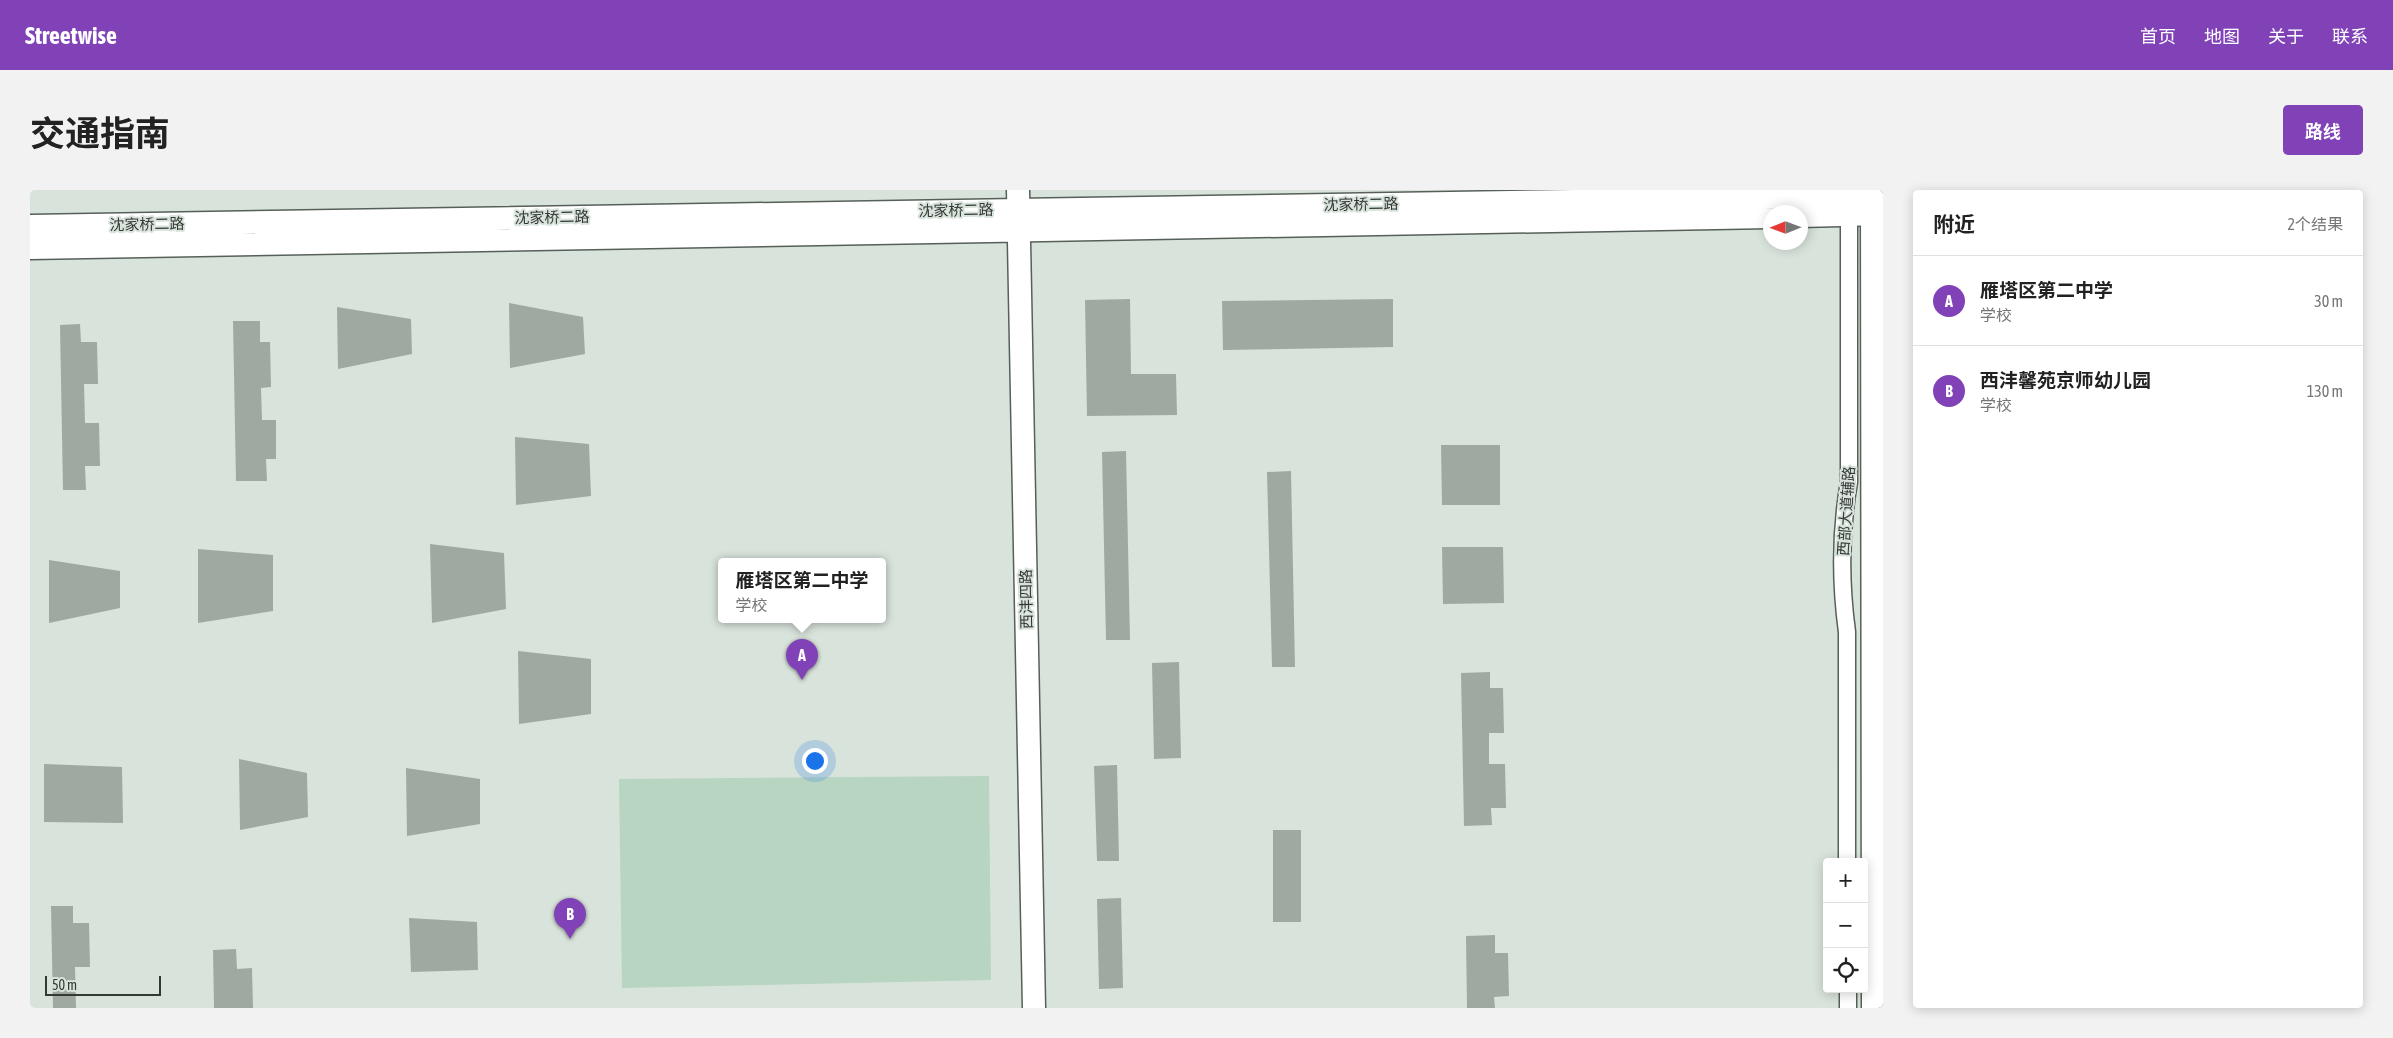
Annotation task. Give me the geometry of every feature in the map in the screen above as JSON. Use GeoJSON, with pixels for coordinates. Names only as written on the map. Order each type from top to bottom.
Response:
{"type":"FeatureCollection","features":[{"type":"Feature","properties":{"kind":"main road"},"geometry":{"type":"LineString","coordinates":[[1867,202],[1875,1008]]}},
{"type":"Feature","properties":{"kind":"street","name":"沈家桥二路"},"geometry":{"type":"LineString","coordinates":[[30,226],[1019,209],[1867,202]]}},
{"type":"Feature","properties":{"kind":"street"},"geometry":{"type":"LineString","coordinates":[[1808,214],[1867,202]]}},
{"type":"Feature","properties":{"kind":"street","name":"西部大道辅路"},"geometry":{"type":"LineString","coordinates":[[1847,858],[1847,632],[1842,599],[1842,522],[1849,482],[1867,202]]}},
{"type":"Feature","properties":{"kind":"street","name":"沈家桥二路"},"geometry":{"type":"LineString","coordinates":[[30,248],[1019,209],[1763,217]]}},
{"type":"Feature","properties":{"kind":"street","name":"西沣四路"},"geometry":{"type":"LineString","coordinates":[[1019,209],[1034,1008]]}},
{"type":"Feature","properties":{"kind":"street"},"geometry":{"type":"LineString","coordinates":[[1848,993],[1848,1008]]}},
{"type":"Feature","properties":{"kind":"green space"},"geometry":{"type":"Polygon","coordinates":[[[989,776],[991,980],[622,988],[619,779],[989,776]]]}},
{"type":"Feature","properties":{"kind":"building"},"geometry":{"type":"Polygon","coordinates":[[[1130,299],[1131,374],[1176,374],[1177,415],[1087,416],[1085,300],[1130,299]]]}},
{"type":"Feature","properties":{"kind":"building"},"geometry":{"type":"Polygon","coordinates":[[[1393,299],[1393,347],[1223,350],[1222,301],[1393,299]]]}},
{"type":"Feature","properties":{"kind":"building"},"geometry":{"type":"Polygon","coordinates":[[[509,303],[583,317],[585,354],[510,368],[509,303]]]}},
{"type":"Feature","properties":{"kind":"building"},"geometry":{"type":"Polygon","coordinates":[[[337,307],[411,319],[412,354],[338,369],[337,307]]]}},
{"type":"Feature","properties":{"kind":"building"},"geometry":{"type":"Polygon","coordinates":[[[233,321],[260,321],[260,342],[270,342],[271,387],[261,388],[262,420],[276,420],[276,459],[266,459],[267,481],[236,481],[233,321]]]}},
{"type":"Feature","properties":{"kind":"building"},"geometry":{"type":"Polygon","coordinates":[[[80,324],[81,342],[97,342],[98,384],[84,384],[85,423],[99,423],[100,466],[85,466],[86,490],[63,490],[60,325],[80,324]]]}},
{"type":"Feature","properties":{"kind":"building"},"geometry":{"type":"Polygon","coordinates":[[[515,437],[589,444],[591,496],[516,505],[515,437]]]}},
{"type":"Feature","properties":{"kind":"building"},"geometry":{"type":"Polygon","coordinates":[[[1441,445],[1500,445],[1500,505],[1442,505],[1441,445]]]}},
{"type":"Feature","properties":{"kind":"building"},"geometry":{"type":"Polygon","coordinates":[[[1126,451],[1130,640],[1106,640],[1102,452],[1126,451]]]}},
{"type":"Feature","properties":{"kind":"building"},"geometry":{"type":"Polygon","coordinates":[[[1291,471],[1295,667],[1272,667],[1267,472],[1291,471]]]}},
{"type":"Feature","properties":{"kind":"building"},"geometry":{"type":"Polygon","coordinates":[[[430,544],[504,553],[506,609],[432,623],[430,544]]]}},
{"type":"Feature","properties":{"kind":"building"},"geometry":{"type":"Polygon","coordinates":[[[1442,547],[1503,547],[1504,603],[1443,604],[1442,547]]]}},
{"type":"Feature","properties":{"kind":"building"},"geometry":{"type":"Polygon","coordinates":[[[198,549],[273,555],[273,611],[198,623],[198,549]]]}},
{"type":"Feature","properties":{"kind":"building"},"geometry":{"type":"Polygon","coordinates":[[[49,560],[120,571],[120,608],[49,623],[49,560]]]}},
{"type":"Feature","properties":{"kind":"building"},"geometry":{"type":"Polygon","coordinates":[[[518,651],[591,659],[591,714],[519,724],[518,651]]]}},
{"type":"Feature","properties":{"kind":"building"},"geometry":{"type":"Polygon","coordinates":[[[1179,662],[1181,758],[1154,759],[1152,663],[1179,662]]]}},
{"type":"Feature","properties":{"kind":"building"},"geometry":{"type":"Polygon","coordinates":[[[1490,672],[1490,688],[1503,688],[1504,733],[1489,733],[1489,764],[1505,764],[1506,808],[1491,808],[1492,825],[1464,826],[1461,673],[1490,672]]]}},
{"type":"Feature","properties":{"kind":"building"},"geometry":{"type":"Polygon","coordinates":[[[239,759],[307,773],[308,817],[240,830],[239,759]]]}},
{"type":"Feature","properties":{"kind":"building"},"geometry":{"type":"Polygon","coordinates":[[[44,764],[122,767],[123,823],[44,822],[44,764]]]}},
{"type":"Feature","properties":{"kind":"building"},"geometry":{"type":"Polygon","coordinates":[[[1117,765],[1119,861],[1097,861],[1094,766],[1117,765]]]}},
{"type":"Feature","properties":{"kind":"building"},"geometry":{"type":"Polygon","coordinates":[[[406,768],[480,779],[480,824],[407,836],[406,768]]]}},
{"type":"Feature","properties":{"kind":"building"},"geometry":{"type":"Polygon","coordinates":[[[1273,830],[1301,830],[1301,922],[1273,922],[1273,830]]]}},
{"type":"Feature","properties":{"kind":"building"},"geometry":{"type":"Polygon","coordinates":[[[1121,898],[1123,988],[1099,989],[1097,899],[1121,898]]]}},
{"type":"Feature","properties":{"kind":"building"},"geometry":{"type":"Polygon","coordinates":[[[51,906],[73,906],[73,923],[89,923],[90,967],[75,967],[76,1008],[53,1008],[51,906]]]}},
{"type":"Feature","properties":{"kind":"building"},"geometry":{"type":"Polygon","coordinates":[[[409,918],[477,922],[478,970],[411,972],[409,918]]]}},
{"type":"Feature","properties":{"kind":"building"},"geometry":{"type":"Polygon","coordinates":[[[1495,935],[1495,953],[1508,953],[1509,996],[1494,997],[1495,1008],[1467,1008],[1466,936],[1495,935]]]}},
{"type":"Feature","properties":{"kind":"building"},"geometry":{"type":"Polygon","coordinates":[[[236,949],[237,969],[252,968],[253,1008],[214,1008],[213,950],[236,949]]]}},
{"type":"Feature","properties":{"kind":"place","name":"雁塔区第二中学"},"geometry":{"type":"Point","coordinates":[802,680]}},
{"type":"Feature","properties":{"kind":"place","name":"西沣馨苑京师幼儿园"},"geometry":{"type":"Point","coordinates":[570,939]}}]}
